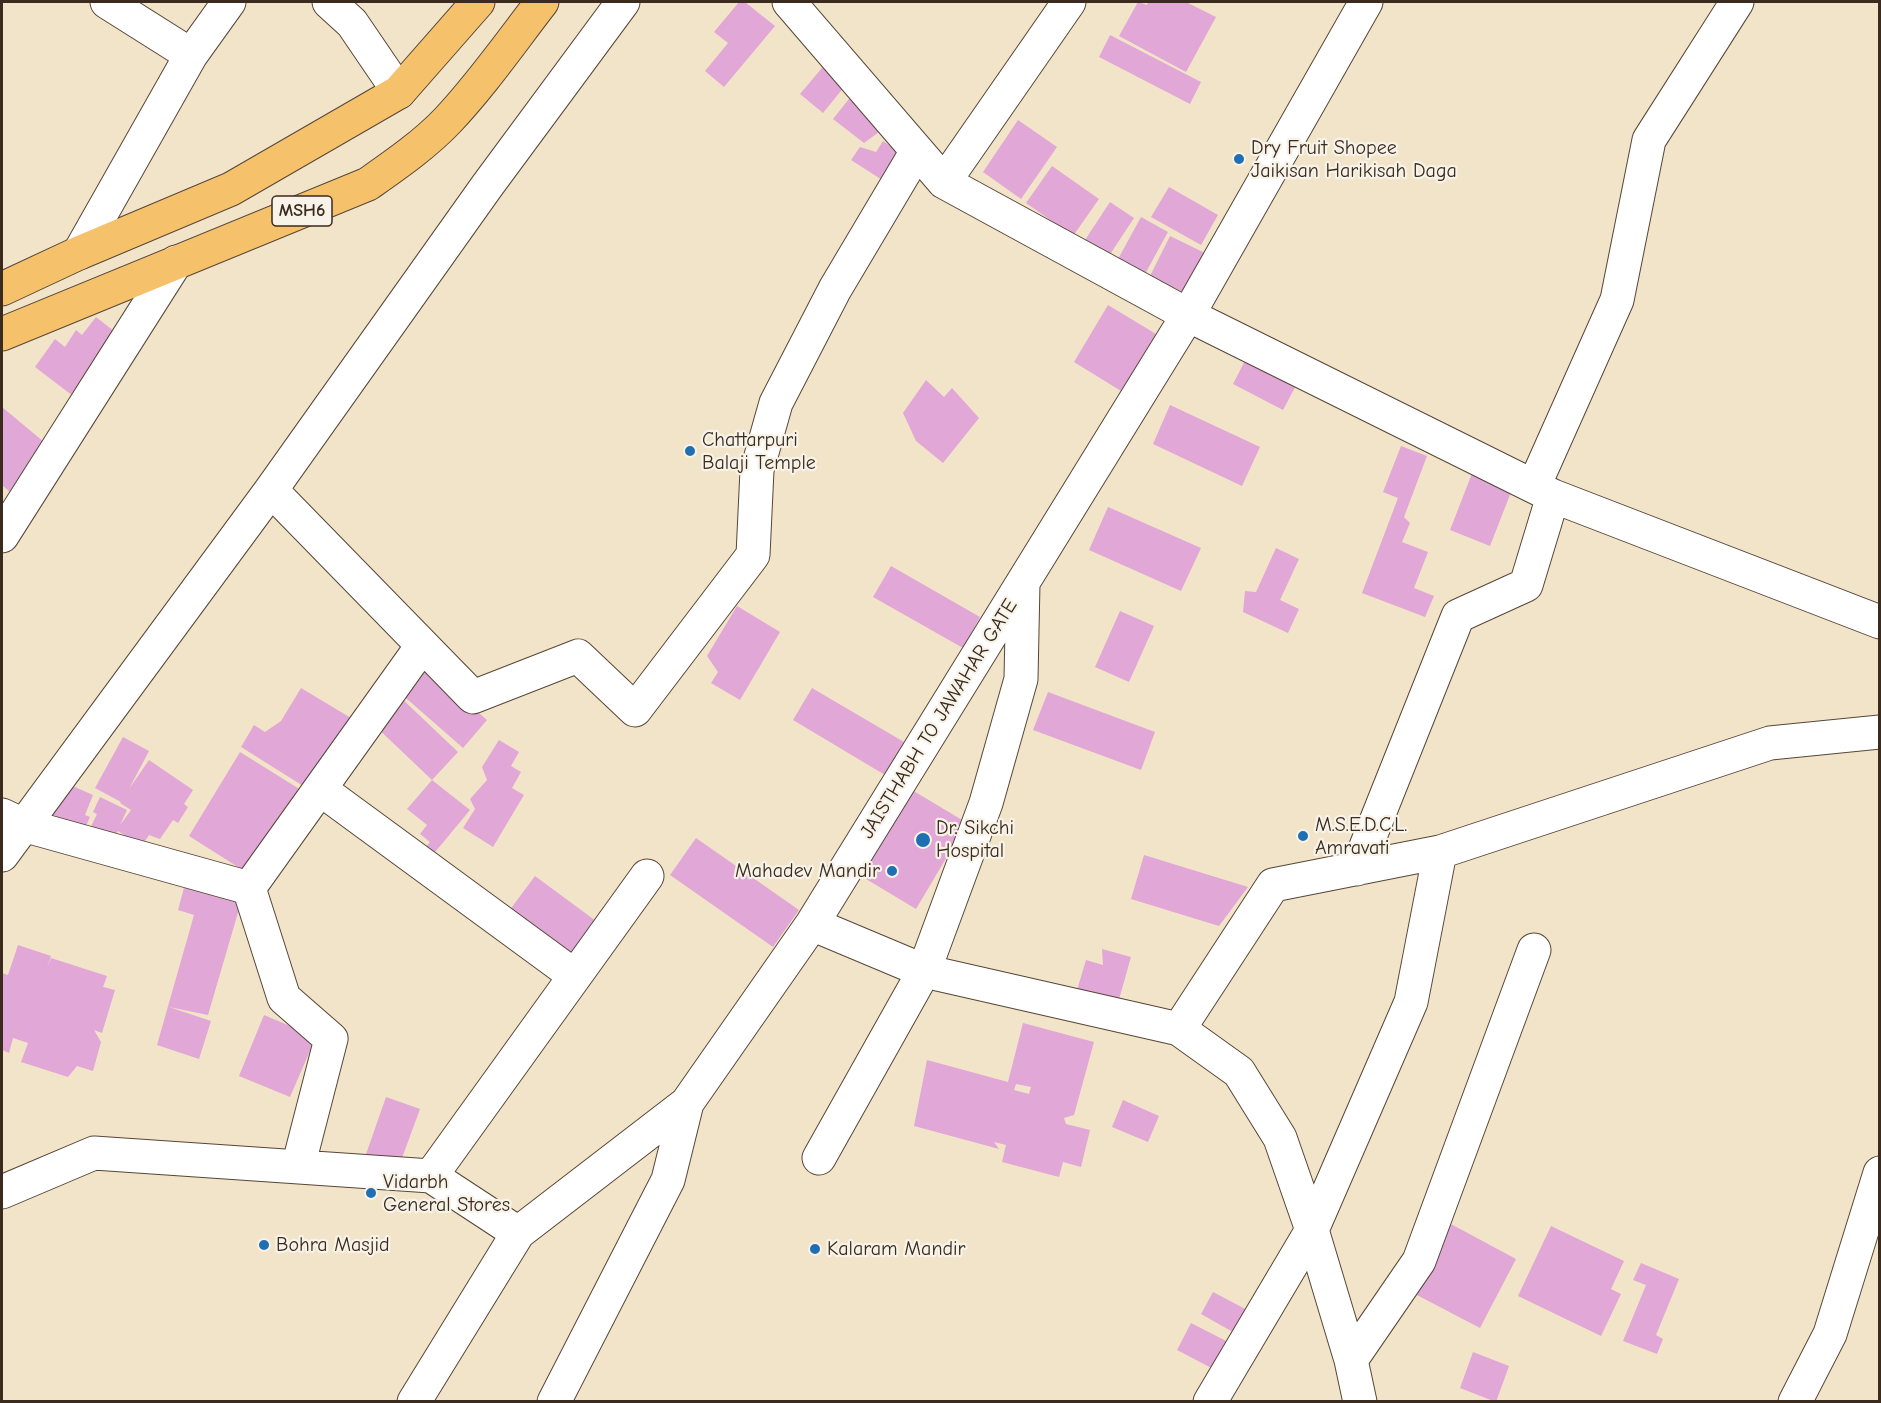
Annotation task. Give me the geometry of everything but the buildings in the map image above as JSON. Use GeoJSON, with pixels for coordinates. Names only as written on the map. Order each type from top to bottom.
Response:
{"type":"FeatureCollection","features":[{"type":"Feature","properties":{"kind":"main road","name":"MSH6"},"geometry":{"type":"LineString","coordinates":[[2,289],[79,253],[231,189],[399,92],[478,2]]}},
{"type":"Feature","properties":{"kind":"main road","name":"MSH6"},"geometry":{"type":"LineString","coordinates":[[2,334],[368,184],[400,162],[446,122],[481,82],[542,2]]}},
{"type":"Feature","properties":{"kind":"street"},"geometry":{"type":"LineString","coordinates":[[107,2],[191,55]]}},
{"type":"Feature","properties":{"kind":"street"},"geometry":{"type":"LineString","coordinates":[[79,253],[191,55],[229,2]]}},
{"type":"Feature","properties":{"kind":"street"},"geometry":{"type":"LineString","coordinates":[[329,2],[352,23],[399,92]]}},
{"type":"Feature","properties":{"kind":"street"},"geometry":{"type":"LineString","coordinates":[[2,855],[12,820],[270,490],[487,186],[623,2]]}},
{"type":"Feature","properties":{"kind":"street"},"geometry":{"type":"LineString","coordinates":[[789,2],[944,182],[1188,315],[1543,491],[1880,622]]}},
{"type":"Feature","properties":{"kind":"street"},"geometry":{"type":"LineString","coordinates":[[944,182],[1069,2]]}},
{"type":"Feature","properties":{"kind":"street","name":"JAISTHABH TO JAWAHAR GATE"},"geometry":{"type":"LineString","coordinates":[[414,1401],[518,1233],[687,1103],[812,924],[1188,315],[1366,2]]}},
{"type":"Feature","properties":{"kind":"street"},"geometry":{"type":"LineString","coordinates":[[1357,868],[1458,616],[1526,585],[1543,491],[1617,300],[1649,140],[1737,2]]}},
{"type":"Feature","properties":{"kind":"street"},"geometry":{"type":"LineString","coordinates":[[270,490],[473,697],[578,656],[634,710],[753,555],[757,470],[776,403],[835,289],[917,151]]}},
{"type":"Feature","properties":{"kind":"street"},"geometry":{"type":"LineString","coordinates":[[2,536],[176,262]]}},
{"type":"Feature","properties":{"kind":"street"},"geometry":{"type":"LineString","coordinates":[[819,1158],[924,971],[986,803],[1011,722],[1021,679],[1023,583]]}},
{"type":"Feature","properties":{"kind":"street"},"geometry":{"type":"LineString","coordinates":[[249,888],[422,646]]}},
{"type":"Feature","properties":{"kind":"street"},"geometry":{"type":"LineString","coordinates":[[1179,1029],[1273,885],[1440,852],[1770,743],[1880,732]]}},
{"type":"Feature","properties":{"kind":"street"},"geometry":{"type":"LineString","coordinates":[[320,789],[575,976]]}},
{"type":"Feature","properties":{"kind":"street"},"geometry":{"type":"LineString","coordinates":[[12,820],[249,888]]}},
{"type":"Feature","properties":{"kind":"street"},"geometry":{"type":"LineString","coordinates":[[1210,1401],[1312,1230],[1410,1002],[1440,852]]}},
{"type":"Feature","properties":{"kind":"street"},"geometry":{"type":"LineString","coordinates":[[432,1176],[647,876]]}},
{"type":"Feature","properties":{"kind":"street"},"geometry":{"type":"LineString","coordinates":[[249,888],[284,998],[331,1040],[298,1167]]}},
{"type":"Feature","properties":{"kind":"street"},"geometry":{"type":"LineString","coordinates":[[812,924],[924,971],[1179,1029],[1239,1072],[1280,1138],[1312,1230],[1351,1360],[1360,1401]]}},
{"type":"Feature","properties":{"kind":"street"},"geometry":{"type":"LineString","coordinates":[[1351,1360],[1419,1261],[1533,950]]}},
{"type":"Feature","properties":{"kind":"street"},"geometry":{"type":"LineString","coordinates":[[554,1401],[668,1180],[687,1103]]}},
{"type":"Feature","properties":{"kind":"street"},"geometry":{"type":"LineString","coordinates":[[2,1192],[94,1153],[432,1176],[518,1233]]}},
{"type":"Feature","properties":{"kind":"street"},"geometry":{"type":"LineString","coordinates":[[1795,1401],[1830,1334],[1880,1173]]}},
{"type":"Feature","properties":{"kind":"place","name":"Dry Fruit Shopee Jaikisan Harikisah Daga"},"geometry":{"type":"Point","coordinates":[1239,159]}},
{"type":"Feature","properties":{"kind":"place","name":"Chattarpuri Balaji Temple"},"geometry":{"type":"Point","coordinates":[690,451]}},
{"type":"Feature","properties":{"kind":"place","name":"M.S.E.D.C.L. Amravati"},"geometry":{"type":"Point","coordinates":[1303,836]}},
{"type":"Feature","properties":{"kind":"place","name":"Dr. Sikchi Hospital"},"geometry":{"type":"Point","coordinates":[923,840]}},
{"type":"Feature","properties":{"kind":"place","name":"Mahadev Mandir"},"geometry":{"type":"Point","coordinates":[892,871]}},
{"type":"Feature","properties":{"kind":"place","name":"Vidarbh General Stores"},"geometry":{"type":"Point","coordinates":[371,1193]}},
{"type":"Feature","properties":{"kind":"place","name":"Bohra Masjid"},"geometry":{"type":"Point","coordinates":[264,1245]}},
{"type":"Feature","properties":{"kind":"place","name":"Kalaram Mandir"},"geometry":{"type":"Point","coordinates":[815,1249]}}]}
